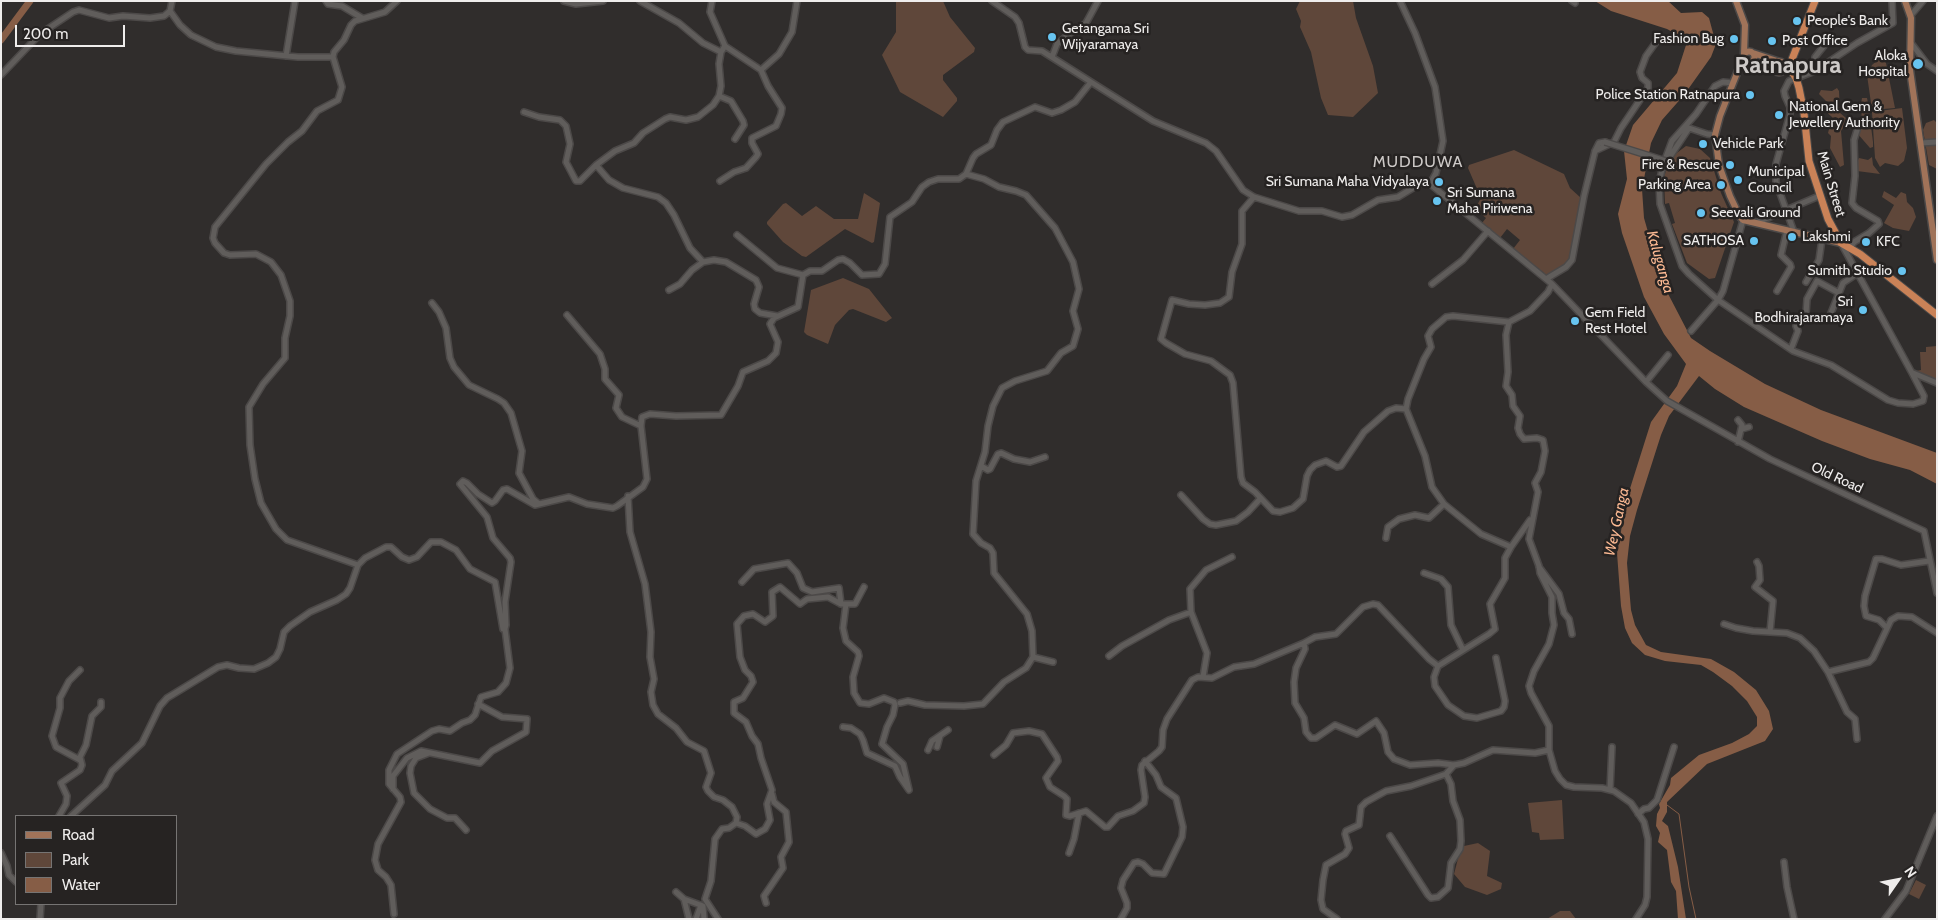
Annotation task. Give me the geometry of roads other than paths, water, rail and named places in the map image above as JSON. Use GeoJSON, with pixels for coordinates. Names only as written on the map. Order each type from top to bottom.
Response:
{"type":"FeatureCollection","features":[{"type":"Feature","properties":{"kind":"highway","name":"Main Street"},"geometry":{"type":"LineString","coordinates":[[1815,1],[1787,69],[1804,113],[1809,161],[1819,196],[1828,219],[1841,243]]}},
{"type":"Feature","properties":{"kind":"highway"},"geometry":{"type":"LineString","coordinates":[[1841,243],[1937,315]]}},
{"type":"Feature","properties":{"kind":"main road"},"geometry":{"type":"LineString","coordinates":[[1736,1],[1745,25],[1748,57],[1738,70],[1720,116],[1716,134],[1718,165],[1730,196],[1743,220],[1841,243]]}},
{"type":"Feature","properties":{"kind":"main road"},"geometry":{"type":"LineString","coordinates":[[1905,1],[1910,15],[1911,43],[1909,60],[1920,143],[1934,224],[1937,260]]}},
{"type":"Feature","properties":{"kind":"main road"},"geometry":{"type":"LineString","coordinates":[[1748,57],[1787,69]]}},
{"type":"Feature","properties":{"kind":"main road"},"geometry":{"type":"LineString","coordinates":[[1748,57],[1776,71],[1780,72],[1787,69]]}},
{"type":"Feature","properties":{"kind":"street"},"geometry":{"type":"LineString","coordinates":[[1,75],[40,34],[72,12],[79,10],[109,18],[123,16],[150,18],[164,16],[170,12],[172,1]]}},
{"type":"Feature","properties":{"kind":"street"},"geometry":{"type":"LineString","coordinates":[[286,56],[295,1]]}},
{"type":"Feature","properties":{"kind":"street"},"geometry":{"type":"LineString","coordinates":[[326,1],[328,4],[342,6],[362,18]]}},
{"type":"Feature","properties":{"kind":"street"},"geometry":{"type":"LineString","coordinates":[[358,564],[287,540],[276,530],[261,503],[250,445],[249,407],[262,384],[285,358],[290,301],[281,275],[271,262],[256,254],[230,255],[224,253],[215,244],[213,238],[215,226],[266,164],[302,131],[317,111],[338,100],[342,87],[333,57],[334,52],[344,40],[351,25],[362,18],[385,12],[397,1]]}},
{"type":"Feature","properties":{"kind":"street"},"geometry":{"type":"LineString","coordinates":[[564,1],[576,4],[603,1]]}},
{"type":"Feature","properties":{"kind":"street"},"geometry":{"type":"LineString","coordinates":[[640,1],[679,22],[703,43],[721,52]]}},
{"type":"Feature","properties":{"kind":"street"},"geometry":{"type":"LineString","coordinates":[[712,1],[710,12],[725,46],[760,70],[782,108],[776,126],[752,138],[752,143],[758,154],[756,157],[746,168],[734,172],[720,181]]}},
{"type":"Feature","properties":{"kind":"street"},"geometry":{"type":"LineString","coordinates":[[760,70],[779,54],[792,32],[797,1]]}},
{"type":"Feature","properties":{"kind":"street"},"geometry":{"type":"LineString","coordinates":[[992,1],[1016,17],[1025,47],[1028,50],[1042,51],[1153,121],[1206,143],[1216,151],[1243,190],[1254,197],[1299,211],[1322,211],[1342,217],[1358,213],[1378,200],[1398,197],[1421,184],[1430,184],[1436,173],[1443,141],[1435,87],[1415,33],[1400,1]]}},
{"type":"Feature","properties":{"kind":"street"},"geometry":{"type":"LineString","coordinates":[[1052,57],[1057,44],[1086,23],[1098,1]]}},
{"type":"Feature","properties":{"kind":"street"},"geometry":{"type":"LineString","coordinates":[[1776,291],[1791,267],[1781,255],[1790,231],[1786,210],[1776,182],[1776,164],[1790,114],[1790,107],[1784,91],[1789,81],[1787,69],[1815,71],[1857,43],[1893,23],[1892,1]]}},
{"type":"Feature","properties":{"kind":"street"},"geometry":{"type":"LineString","coordinates":[[1910,15],[1922,1]]}},
{"type":"Feature","properties":{"kind":"street"},"geometry":{"type":"LineString","coordinates":[[170,12],[191,35],[216,47],[286,56],[333,57]]}},
{"type":"Feature","properties":{"kind":"street"},"geometry":{"type":"LineString","coordinates":[[1595,152],[1614,142],[1621,128],[1648,88],[1648,84],[1642,78],[1640,72],[1646,56],[1659,38]]}},
{"type":"Feature","properties":{"kind":"street"},"geometry":{"type":"LineString","coordinates":[[1815,71],[1816,57],[1828,41]]}},
{"type":"Feature","properties":{"kind":"street"},"geometry":{"type":"LineString","coordinates":[[1911,43],[1927,64],[1937,71]]}},
{"type":"Feature","properties":{"kind":"street"},"geometry":{"type":"LineString","coordinates":[[524,112],[539,117],[560,120],[566,126],[570,144],[566,162],[576,180],[582,180],[596,165],[615,151],[634,143],[643,133],[664,119],[670,117],[686,120],[702,114],[713,104],[719,96],[721,86],[719,64],[721,52],[725,46]]}},
{"type":"Feature","properties":{"kind":"street"},"geometry":{"type":"LineString","coordinates":[[737,236],[777,268],[803,275],[810,271],[822,271],[838,260],[843,259],[850,262],[862,275],[879,274],[885,264],[890,217],[912,202],[922,187],[938,179],[959,179],[966,174],[973,158],[991,145],[997,130],[1004,122],[1035,107],[1052,112],[1062,110],[1075,102],[1091,82]]}},
{"type":"Feature","properties":{"kind":"street"},"geometry":{"type":"LineString","coordinates":[[1733,83],[1723,82],[1715,86],[1696,114],[1672,141],[1663,165],[1659,183],[1660,204],[1682,266],[1688,274],[1718,300],[1791,349],[1831,366],[1888,400],[1913,404],[1922,401],[1924,396],[1841,243]]}},
{"type":"Feature","properties":{"kind":"street"},"geometry":{"type":"LineString","coordinates":[[719,96],[731,101],[743,121],[744,126],[735,140]]}},
{"type":"Feature","properties":{"kind":"street"},"geometry":{"type":"LineString","coordinates":[[1850,248],[1854,242],[1879,224],[1878,221],[1856,208],[1852,203],[1855,176],[1854,140],[1858,124]]}},
{"type":"Feature","properties":{"kind":"street"},"geometry":{"type":"LineString","coordinates":[[1546,279],[1566,267],[1572,260],[1584,196],[1598,143],[1605,142],[1666,161],[1689,128],[1707,134],[1716,134]]}},
{"type":"Feature","properties":{"kind":"street"},"geometry":{"type":"LineString","coordinates":[[1920,143],[1937,142]]}},
{"type":"Feature","properties":{"kind":"street"},"geometry":{"type":"LineString","coordinates":[[596,165],[610,180],[623,188],[658,197],[666,203],[690,248],[703,262]]}},
{"type":"Feature","properties":{"kind":"street"},"geometry":{"type":"LineString","coordinates":[[900,703],[908,701],[925,705],[964,706],[983,704],[1004,682],[1026,668],[1033,658],[1032,631],[1027,614],[994,573],[993,553],[990,548],[981,543],[973,534],[976,481],[985,452],[993,406],[1002,388],[1015,381],[1047,371],[1061,352],[1074,346],[1077,324],[1074,310],[1079,289],[1073,262],[1055,228],[1026,195],[966,174]]}},
{"type":"Feature","properties":{"kind":"street","name":"Old Road"},"geometry":{"type":"LineString","coordinates":[[1430,184],[1552,284],[1646,382],[1667,401],[1777,462],[1924,531],[1937,593]]}},
{"type":"Feature","properties":{"kind":"street"},"geometry":{"type":"LineString","coordinates":[[1756,223],[1819,196]]}},
{"type":"Feature","properties":{"kind":"street"},"geometry":{"type":"LineString","coordinates":[[1254,197],[1242,211],[1242,244],[1232,272],[1229,296],[1220,303],[1205,305],[1172,300],[1161,339],[1185,354],[1211,361],[1230,375],[1233,383],[1240,477],[1243,483],[1255,492],[1273,511],[1280,512],[1293,508],[1303,498],[1310,470],[1326,461],[1338,467],[1341,466],[1364,432],[1388,411],[1396,408],[1406,409]]}},
{"type":"Feature","properties":{"kind":"street"},"geometry":{"type":"LineString","coordinates":[[1691,331],[1723,292],[1743,220]]}},
{"type":"Feature","properties":{"kind":"street"},"geometry":{"type":"LineString","coordinates":[[1432,284],[1463,260],[1488,231]]}},
{"type":"Feature","properties":{"kind":"street"},"geometry":{"type":"LineString","coordinates":[[1806,282],[1819,260],[1822,239]]}},
{"type":"Feature","properties":{"kind":"street"},"geometry":{"type":"LineString","coordinates":[[668,290],[680,284],[692,270],[703,262],[714,260],[726,262],[752,277],[759,287],[754,304],[755,309],[760,313],[778,316]]}},
{"type":"Feature","properties":{"kind":"street"},"geometry":{"type":"LineString","coordinates":[[1831,312],[1843,283],[1858,273]]}},
{"type":"Feature","properties":{"kind":"street"},"geometry":{"type":"LineString","coordinates":[[394,914],[391,885],[378,870],[375,860],[378,844],[400,806],[400,797],[388,781],[389,770],[397,754],[432,731],[439,729],[450,732],[462,723],[470,720],[475,715],[481,697],[498,692],[506,683],[509,675],[505,602],[510,558],[493,538],[487,517],[460,484],[463,481],[467,483],[488,502],[495,501],[500,493],[507,489],[535,505],[569,497],[588,504],[613,508],[643,487],[647,479],[641,426],[642,417],[650,414],[676,416],[721,415],[744,372],[768,361],[776,353],[778,342],[770,324],[774,318],[798,307],[803,275]]}},
{"type":"Feature","properties":{"kind":"street"},"geometry":{"type":"LineString","coordinates":[[1791,349],[1798,331],[1796,326],[1806,314],[1807,300],[1817,282],[1839,293]]}},
{"type":"Feature","properties":{"kind":"street"},"geometry":{"type":"LineString","coordinates":[[1511,547],[1481,534],[1444,504],[1432,488],[1425,456],[1406,409],[1424,358],[1431,347],[1428,336],[1432,329],[1446,317],[1453,316],[1509,322],[1530,311],[1548,292],[1552,284]]}},
{"type":"Feature","properties":{"kind":"street"},"geometry":{"type":"LineString","coordinates":[[432,303],[439,312],[446,328],[450,358],[454,367],[469,385],[504,403],[511,413],[522,451],[519,473],[528,492],[539,505]]}},
{"type":"Feature","properties":{"kind":"street"},"geometry":{"type":"LineString","coordinates":[[567,315],[600,354],[605,369],[605,379],[619,395],[616,408],[622,418],[641,426]]}},
{"type":"Feature","properties":{"kind":"street"},"geometry":{"type":"LineString","coordinates":[[1509,322],[1505,344],[1508,372],[1506,386],[1512,395],[1513,406],[1520,416],[1518,428],[1520,434],[1524,438],[1543,440],[1545,451],[1541,472],[1535,483],[1538,492],[1528,539],[1539,566],[1559,594],[1564,613],[1569,619],[1572,634]]}},
{"type":"Feature","properties":{"kind":"street"},"geometry":{"type":"LineString","coordinates":[[1646,382],[1668,355]]}},
{"type":"Feature","properties":{"kind":"street"},"geometry":{"type":"LineString","coordinates":[[1912,373],[1937,383]]}},
{"type":"Feature","properties":{"kind":"street"},"geometry":{"type":"LineString","coordinates":[[1738,420],[1742,425],[1742,429],[1738,442]]}},
{"type":"Feature","properties":{"kind":"street"},"geometry":{"type":"LineString","coordinates":[[1742,429],[1749,427]]}},
{"type":"Feature","properties":{"kind":"street"},"geometry":{"type":"LineString","coordinates":[[980,466],[988,470],[990,469],[998,454],[1001,453],[1030,462],[1045,457]]}},
{"type":"Feature","properties":{"kind":"street"},"geometry":{"type":"LineString","coordinates":[[1181,495],[1203,519],[1210,524],[1216,525],[1236,521],[1260,499]]}},
{"type":"Feature","properties":{"kind":"street"},"geometry":{"type":"LineString","coordinates":[[628,496],[630,532],[645,584],[651,632],[650,657],[654,679],[651,692],[653,705],[658,714],[676,728],[687,742],[704,751],[711,773],[706,786],[708,791],[714,797],[732,806],[737,817],[736,823],[729,828],[722,829],[715,839],[711,881],[696,919]]}},
{"type":"Feature","properties":{"kind":"street"},"geometry":{"type":"LineString","coordinates":[[1386,538],[1388,527],[1399,518],[1415,515],[1429,518],[1444,504]]}},
{"type":"Feature","properties":{"kind":"street"},"geometry":{"type":"LineString","coordinates":[[1496,658],[1505,701],[1501,711],[1478,718],[1464,716],[1448,705],[1442,698],[1435,686],[1434,677],[1438,666],[1494,629],[1490,604],[1505,578],[1505,558],[1532,518]]}},
{"type":"Feature","properties":{"kind":"street"},"geometry":{"type":"LineString","coordinates":[[72,815],[105,785],[112,772],[142,743],[160,706],[167,698],[218,667],[227,665],[239,668],[254,668],[268,663],[276,657],[284,632],[290,626],[310,612],[338,600],[346,594],[358,564],[386,547],[390,547],[409,560],[416,557],[431,542],[441,542],[456,550],[476,573],[495,582],[503,629],[505,628]]}},
{"type":"Feature","properties":{"kind":"street"},"geometry":{"type":"LineString","coordinates":[[1203,677],[1207,653],[1191,612],[1190,589],[1206,570],[1232,557]]}},
{"type":"Feature","properties":{"kind":"street"},"geometry":{"type":"LineString","coordinates":[[1887,628],[1879,620],[1866,616],[1864,606],[1865,596],[1876,559],[1901,565],[1929,561]]}},
{"type":"Feature","properties":{"kind":"street"},"geometry":{"type":"LineString","coordinates":[[1757,562],[1760,580],[1755,587],[1773,601],[1770,632]]}},
{"type":"Feature","properties":{"kind":"street"},"geometry":{"type":"LineString","coordinates":[[742,582],[754,568],[788,563],[797,573],[803,588],[812,592],[839,588],[844,604],[843,628],[846,641],[858,652],[859,656],[853,677],[854,693],[860,702],[869,704],[884,698],[894,702],[893,715],[882,744],[903,764],[909,790],[895,766],[867,753],[860,734],[844,727]]}},
{"type":"Feature","properties":{"kind":"street"},"geometry":{"type":"LineString","coordinates":[[1539,566],[1540,573],[1552,597],[1554,625],[1549,644],[1534,670],[1529,686],[1549,726],[1548,750],[1555,771],[1566,785],[1610,790],[1623,796],[1638,814],[1647,830],[1647,897],[1645,905],[1636,919]]}},
{"type":"Feature","properties":{"kind":"street"},"geometry":{"type":"LineString","coordinates":[[1424,573],[1441,579],[1448,587],[1451,625],[1463,650]]}},
{"type":"Feature","properties":{"kind":"street"},"geometry":{"type":"LineString","coordinates":[[766,903],[764,896],[783,868],[781,857],[789,842],[786,812],[774,802],[758,744],[746,722],[734,713],[734,702],[743,698],[753,682],[740,658],[737,624],[744,616],[753,614],[766,622],[772,616],[772,592],[780,588],[800,604],[807,599],[828,597],[844,604],[855,604],[864,588]]}},
{"type":"Feature","properties":{"kind":"street"},"geometry":{"type":"LineString","coordinates":[[994,755],[1006,745],[1013,733],[1029,731],[1042,734],[1058,761],[1046,778],[1050,787],[1067,799],[1066,815],[1086,811],[1105,827],[1108,827],[1118,816],[1140,807],[1144,803],[1145,797],[1140,770],[1146,761],[1162,747],[1163,730],[1168,719],[1192,680],[1198,677],[1212,678],[1234,667],[1254,664],[1315,637],[1336,634],[1363,607],[1373,604],[1378,605],[1429,659],[1438,666]]}},
{"type":"Feature","properties":{"kind":"street"},"geometry":{"type":"LineString","coordinates":[[1109,656],[1122,646],[1169,620],[1191,612]]}},
{"type":"Feature","properties":{"kind":"street"},"geometry":{"type":"LineString","coordinates":[[1828,672],[1869,662],[1873,658],[1891,620],[1898,616],[1912,617],[1937,633]]}},
{"type":"Feature","properties":{"kind":"street"},"geometry":{"type":"LineString","coordinates":[[1724,624],[1736,628],[1787,632],[1800,638],[1814,651],[1828,672],[1847,712],[1855,719],[1856,739]]}},
{"type":"Feature","properties":{"kind":"street"},"geometry":{"type":"LineString","coordinates":[[1304,643],[1305,649],[1296,668],[1294,682],[1295,703],[1304,718],[1306,732],[1311,738],[1316,738],[1335,725],[1357,734],[1376,721],[1381,726],[1388,752],[1394,759],[1410,765],[1438,763],[1454,765],[1464,763],[1493,750],[1535,753],[1548,750]]}},
{"type":"Feature","properties":{"kind":"street"},"geometry":{"type":"LineString","coordinates":[[1033,658],[1053,662]]}},
{"type":"Feature","properties":{"kind":"street"},"geometry":{"type":"LineString","coordinates":[[80,670],[69,681],[60,698],[60,708],[52,736],[56,747],[80,760]]}},
{"type":"Feature","properties":{"kind":"street"},"geometry":{"type":"LineString","coordinates":[[60,815],[66,804],[67,796],[60,783],[80,770],[82,765],[80,757],[86,745],[92,716],[101,707],[101,702]]}},
{"type":"Feature","properties":{"kind":"street"},"geometry":{"type":"LineString","coordinates":[[393,789],[394,776],[407,758],[421,751],[480,763],[492,751],[526,732],[527,719],[502,717],[478,704]]}},
{"type":"Feature","properties":{"kind":"street"},"geometry":{"type":"LineString","coordinates":[[928,750],[932,741],[948,730]]}},
{"type":"Feature","properties":{"kind":"street"},"geometry":{"type":"LineString","coordinates":[[938,747],[940,736]]}},
{"type":"Feature","properties":{"kind":"street"},"geometry":{"type":"LineString","coordinates":[[1638,814],[1644,809],[1649,808],[1657,800],[1674,746]]}},
{"type":"Feature","properties":{"kind":"street"},"geometry":{"type":"LineString","coordinates":[[1610,790],[1612,747]]}},
{"type":"Feature","properties":{"kind":"street"},"geometry":{"type":"LineString","coordinates":[[432,752],[413,761],[410,772],[414,793],[430,809],[447,818],[455,818],[466,830]]}},
{"type":"Feature","properties":{"kind":"street"},"geometry":{"type":"LineString","coordinates":[[1121,919],[1127,908],[1127,903],[1121,888],[1123,880],[1134,864],[1138,862],[1143,864],[1152,873],[1164,874],[1182,837],[1183,827],[1176,798],[1161,787],[1156,775],[1146,761]]}},
{"type":"Feature","properties":{"kind":"street"},"geometry":{"type":"LineString","coordinates":[[1337,919],[1323,909],[1321,900],[1326,865],[1344,854],[1348,848],[1345,834],[1346,831],[1359,825],[1361,807],[1366,802],[1386,791],[1411,786],[1446,774],[1454,765]]}},
{"type":"Feature","properties":{"kind":"street"},"geometry":{"type":"LineString","coordinates":[[1390,836],[1431,898],[1438,897],[1448,888],[1451,863],[1460,850],[1461,841],[1460,820],[1453,802],[1451,784],[1446,774]]}},
{"type":"Feature","properties":{"kind":"street"},"geometry":{"type":"LineString","coordinates":[[736,823],[745,826],[756,834],[765,828],[770,820],[766,804],[772,790]]}},
{"type":"Feature","properties":{"kind":"street"},"geometry":{"type":"LineString","coordinates":[[1069,853],[1079,813]]}},
{"type":"Feature","properties":{"kind":"street"},"geometry":{"type":"LineString","coordinates":[[1885,919],[1906,891],[1937,816]]}},
{"type":"Feature","properties":{"kind":"street"},"geometry":{"type":"LineString","coordinates":[[1,852],[9,875],[15,881]]}},
{"type":"Feature","properties":{"kind":"street"},"geometry":{"type":"LineString","coordinates":[[1784,862],[1794,919]]}},
{"type":"Feature","properties":{"kind":"street"},"geometry":{"type":"LineString","coordinates":[[676,892],[684,899],[702,906]]}},
{"type":"Feature","properties":{"kind":"street"},"geometry":{"type":"LineString","coordinates":[[684,899],[689,918]]}},
{"type":"Feature","properties":{"kind":"street"},"geometry":{"type":"LineString","coordinates":[[705,900],[718,919]]}},
{"type":"Feature","properties":{"kind":"street"},"geometry":{"type":"LineString","coordinates":[[40,919],[41,905]]}},
{"type":"Feature","properties":{"kind":"street"},"geometry":{"type":"LineString","coordinates":[[702,906],[704,919]]}},
{"type":"Feature","properties":{"kind":"water"},"geometry":{"type":"Polygon","coordinates":[[[1595,1],[1668,1],[1681,13],[1702,12],[1709,18],[1716,44],[1711,57],[1684,95],[1662,120],[1651,143],[1642,189],[1644,218],[1663,284],[1691,338],[1765,384],[1821,410],[1937,453],[1937,484],[1910,470],[1870,459],[1822,441],[1744,407],[1715,389],[1699,376],[1669,416],[1661,435],[1630,536],[1627,563],[1631,610],[1635,625],[1646,645],[1661,652],[1711,659],[1734,672],[1756,690],[1769,711],[1773,729],[1765,741],[1707,764],[1667,802],[1667,812],[1662,821],[1668,826],[1678,867],[1686,919],[1678,919],[1676,891],[1671,882],[1667,850],[1658,842],[1660,833],[1656,826],[1657,814],[1660,808],[1659,804],[1670,785],[1671,778],[1699,755],[1732,743],[1749,734],[1757,726],[1757,717],[1747,701],[1732,686],[1713,672],[1701,665],[1665,661],[1645,655],[1632,643],[1625,628],[1621,606],[1617,553],[1627,498],[1651,422],[1677,386],[1686,364],[1664,334],[1644,297],[1622,233],[1618,214],[1627,179],[1624,151],[1633,125],[1677,73],[1686,45],[1682,37],[1667,29],[1611,11],[1595,1]]]}},
{"type":"Feature","properties":{"kind":"waterway"},"geometry":{"type":"LineString","coordinates":[[1,40],[30,1]]}},
{"type":"Feature","properties":{"kind":"waterway"},"geometry":{"type":"LineString","coordinates":[[1667,805],[1679,814],[1689,887],[1696,919]]}},
{"type":"Feature","properties":{"kind":"place","name":"People's Bank"},"geometry":{"type":"Point","coordinates":[1797,21]}},
{"type":"Feature","properties":{"kind":"place","name":"Getangama Sri Wijyaramaya"},"geometry":{"type":"Point","coordinates":[1052,37]}},
{"type":"Feature","properties":{"kind":"place","name":"Fashion Bug"},"geometry":{"type":"Point","coordinates":[1734,39]}},
{"type":"Feature","properties":{"kind":"place","name":"Post Office"},"geometry":{"type":"Point","coordinates":[1772,41]}},
{"type":"Feature","properties":{"kind":"place","name":"Aloka Hospital"},"geometry":{"type":"Point","coordinates":[1918,64]}},
{"type":"Feature","properties":{"kind":"place","name":"Police Station Ratnapura"},"geometry":{"type":"Point","coordinates":[1750,95]}},
{"type":"Feature","properties":{"kind":"place","name":"National Gem & Jewellery Authority"},"geometry":{"type":"Point","coordinates":[1779,115]}},
{"type":"Feature","properties":{"kind":"place","name":"Vehicle Park"},"geometry":{"type":"Point","coordinates":[1703,144]}},
{"type":"Feature","properties":{"kind":"place","name":"Fire & Rescue"},"geometry":{"type":"Point","coordinates":[1730,165]}},
{"type":"Feature","properties":{"kind":"place","name":"Municipal Council"},"geometry":{"type":"Point","coordinates":[1738,180]}},
{"type":"Feature","properties":{"kind":"place","name":"Sri Sumana Maha Vidyalaya"},"geometry":{"type":"Point","coordinates":[1439,182]}},
{"type":"Feature","properties":{"kind":"place","name":"Parking Area"},"geometry":{"type":"Point","coordinates":[1721,185]}},
{"type":"Feature","properties":{"kind":"place","name":"Sri Sumana Maha Piriwena"},"geometry":{"type":"Point","coordinates":[1437,201]}},
{"type":"Feature","properties":{"kind":"place","name":"Seevali Ground"},"geometry":{"type":"Point","coordinates":[1701,213]}},
{"type":"Feature","properties":{"kind":"place","name":"Lakshmi"},"geometry":{"type":"Point","coordinates":[1792,237]}},
{"type":"Feature","properties":{"kind":"place","name":"SATHOSA"},"geometry":{"type":"Point","coordinates":[1754,241]}},
{"type":"Feature","properties":{"kind":"place","name":"KFC"},"geometry":{"type":"Point","coordinates":[1866,242]}},
{"type":"Feature","properties":{"kind":"place","name":"Sumith Studio"},"geometry":{"type":"Point","coordinates":[1902,271]}},
{"type":"Feature","properties":{"kind":"place","name":"Sri Bodhirajaramaya"},"geometry":{"type":"Point","coordinates":[1863,310]}},
{"type":"Feature","properties":{"kind":"place","name":"Gem Field Rest Hotel"},"geometry":{"type":"Point","coordinates":[1575,321]}},
{"type":"Feature","properties":{"kind":"district","name":"Ratnapura"},"geometry":{"type":"Point","coordinates":[1788,66]}},
{"type":"Feature","properties":{"kind":"district","name":"MUDDUWA"},"geometry":{"type":"Point","coordinates":[1418,162]}},
{"type":"Feature","properties":{"kind":"water label","name":"Kaluganga"},"geometry":{"type":"Point","coordinates":[1660,262]}},
{"type":"Feature","properties":{"kind":"water label","name":"Wey Ganga"},"geometry":{"type":"Point","coordinates":[1617,522]}}]}
